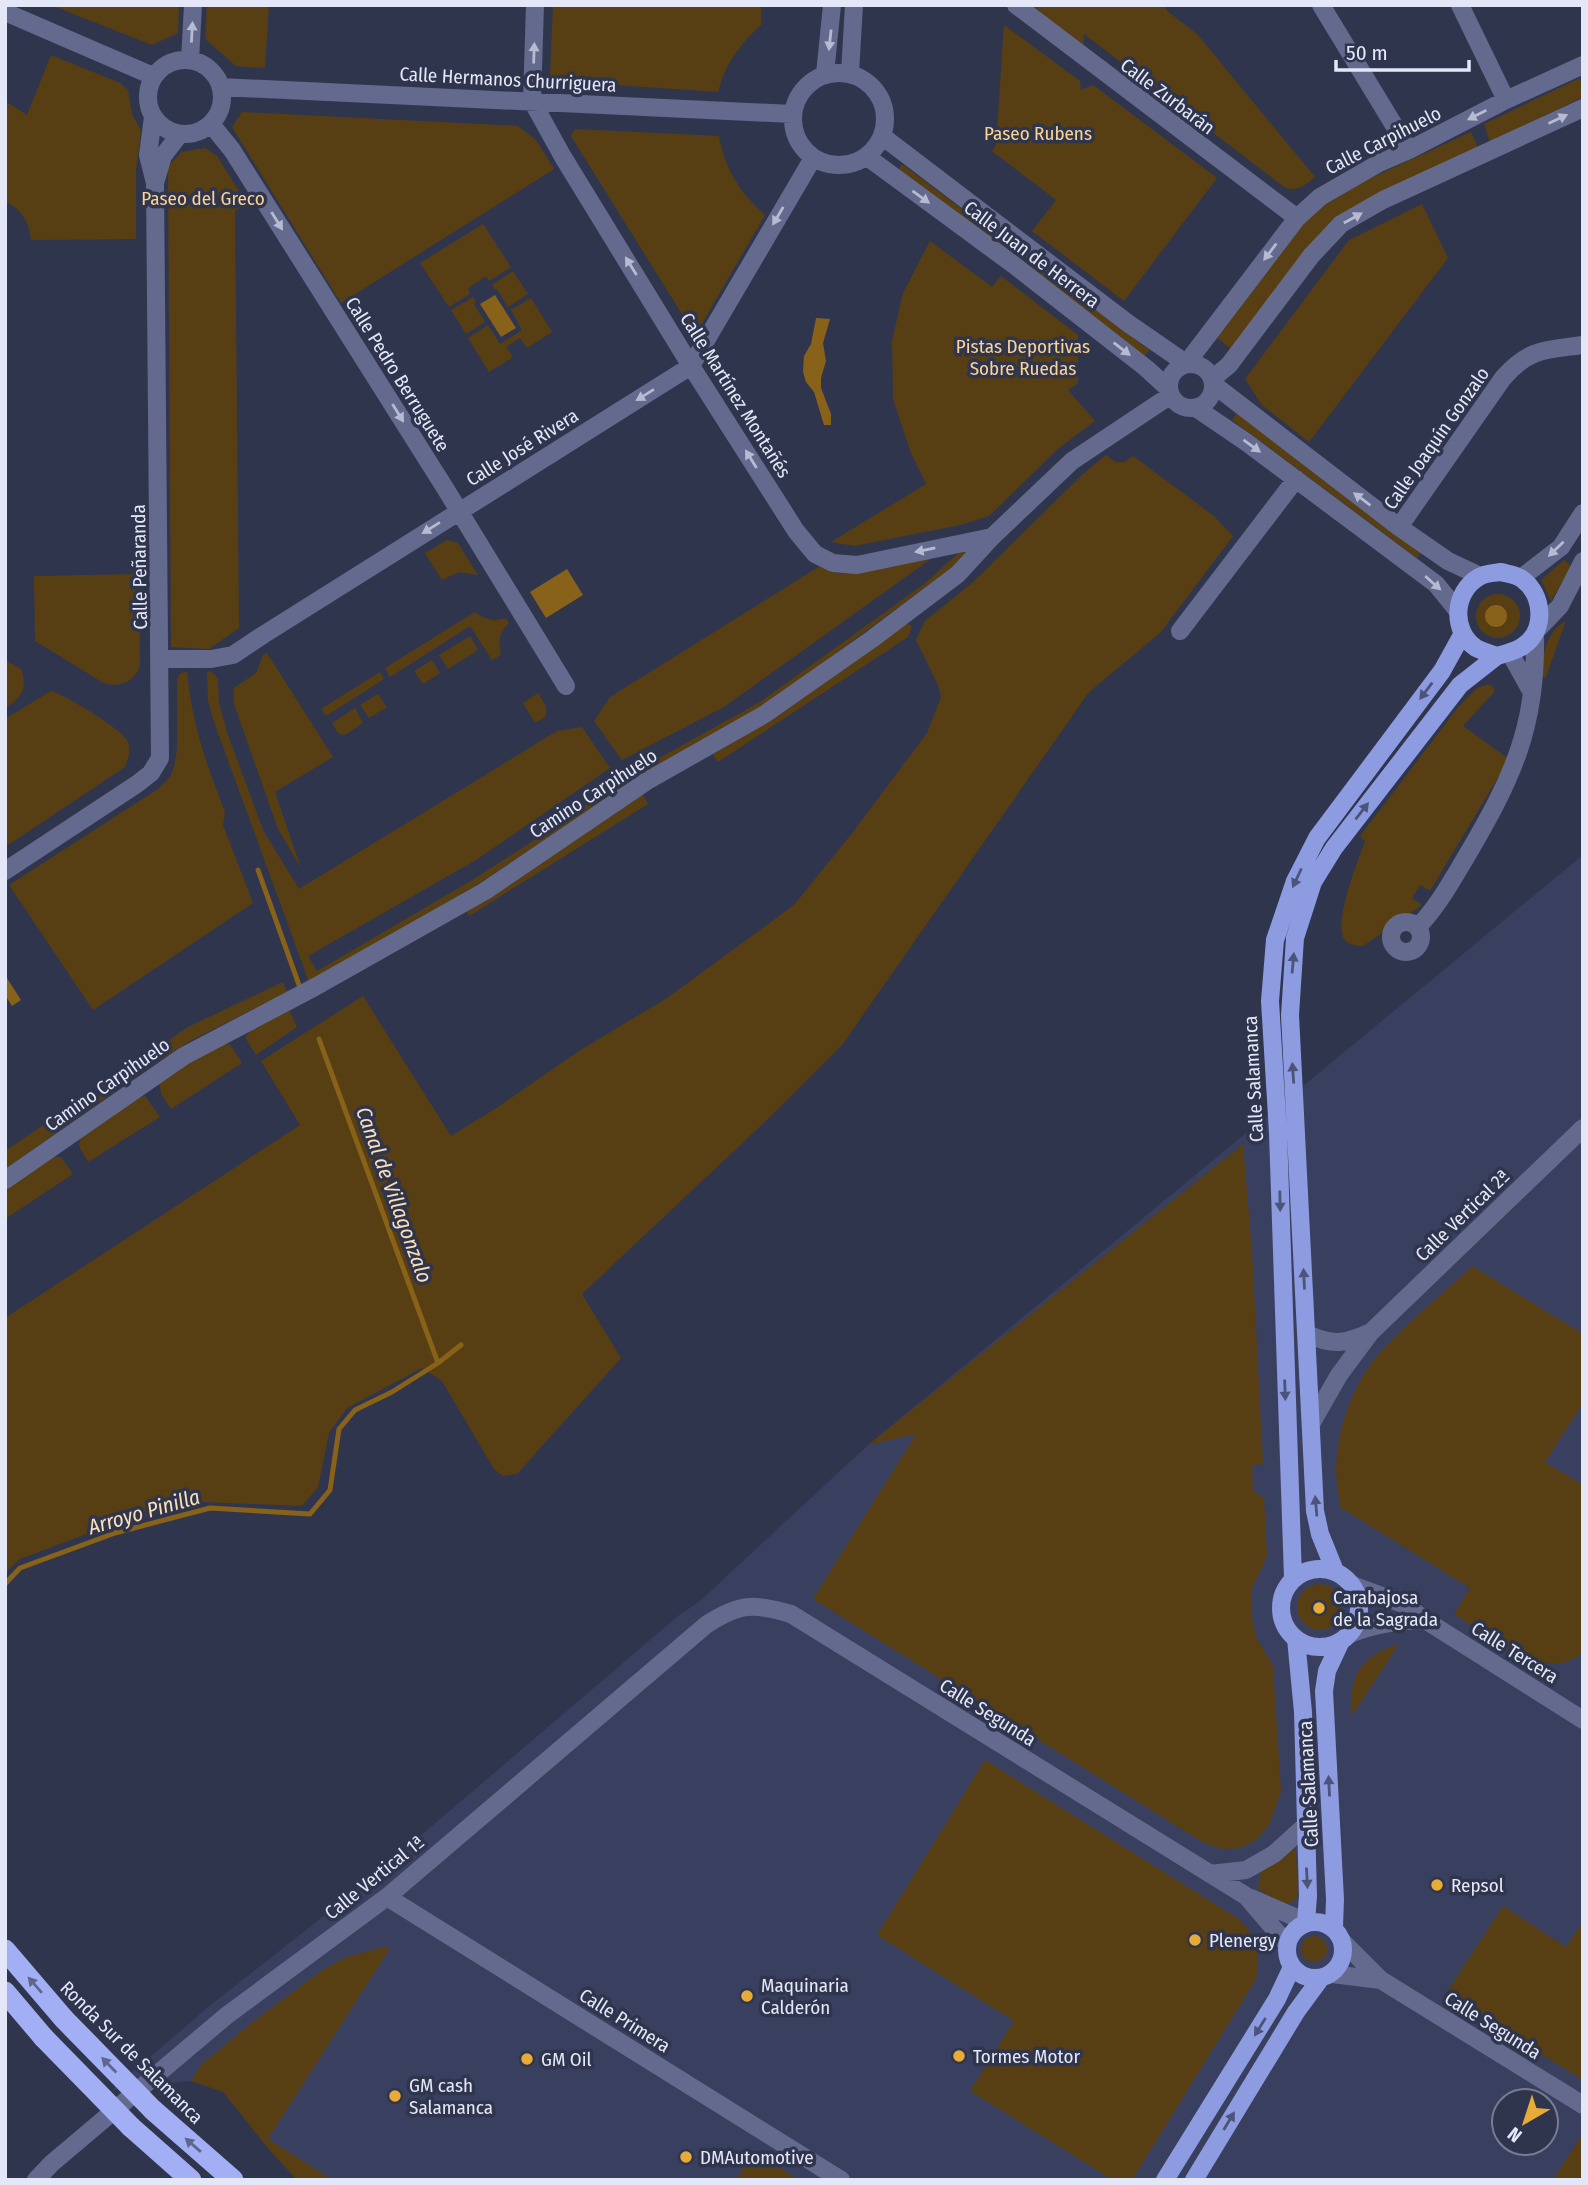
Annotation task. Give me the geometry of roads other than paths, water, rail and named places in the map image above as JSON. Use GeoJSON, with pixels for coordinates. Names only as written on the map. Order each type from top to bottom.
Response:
{"type":"FeatureCollection","features":[{"type":"Feature","properties":{"kind":"highway","name":"Ronda Sur de Salamanca"},"geometry":{"type":"LineString","coordinates":[[5,1950],[65,2019],[153,2110],[233,2180]]}},
{"type":"Feature","properties":{"kind":"highway"},"geometry":{"type":"LineString","coordinates":[[5,1992],[44,2038],[131,2127],[191,2180]]}},
{"type":"Feature","properties":{"kind":"main road"},"geometry":{"type":"LineString","coordinates":[[1501,572],[1521,578],[1535,592],[1540,611],[1536,632],[1524,646],[1504,655],[1476,647],[1463,633],[1457,610],[1464,590],[1480,576],[1501,572]]}},
{"type":"Feature","properties":{"kind":"main road","name":"Calle Salamanca"},"geometry":{"type":"LineString","coordinates":[[1293,1578],[1278,1133],[1270,1002],[1275,940],[1295,881],[1317,838],[1442,671],[1463,633]]}},
{"type":"Feature","properties":{"kind":"main road","name":"Calle Salamanca"},"geometry":{"type":"LineString","coordinates":[[1335,1571],[1320,1534],[1315,1511],[1290,1015],[1295,938],[1313,882],[1334,848],[1460,685],[1504,655]]}},
{"type":"Feature","properties":{"kind":"main road"},"geometry":{"type":"LineString","coordinates":[[1318,1568],[1335,1571],[1352,1585],[1359,1604],[1359,1615],[1345,1637],[1323,1647],[1313,1647],[1296,1639],[1285,1626],[1280,1609],[1283,1592],[1300,1573],[1318,1568]]}},
{"type":"Feature","properties":{"kind":"main road","name":"Calle Salamanca"},"geometry":{"type":"LineString","coordinates":[[1334,1927],[1335,1899],[1324,1691],[1327,1671],[1345,1637]]}},
{"type":"Feature","properties":{"kind":"main road","name":"Calle Salamanca"},"geometry":{"type":"LineString","coordinates":[[1296,1639],[1303,1713],[1308,1896],[1306,1922]]}},
{"type":"Feature","properties":{"kind":"main road"},"geometry":{"type":"LineString","coordinates":[[1194,2180],[1296,2012],[1343,1960],[1343,1943],[1334,1927],[1320,1922],[1306,1922],[1294,1932],[1287,1944],[1287,1959],[1292,1967],[1305,1977],[1327,1976]]}},
{"type":"Feature","properties":{"kind":"main road"},"geometry":{"type":"LineString","coordinates":[[1164,2180],[1277,1999],[1292,1967]]}},
{"type":"Feature","properties":{"kind":"street"},"geometry":{"type":"LineString","coordinates":[[190,60],[193,5]]}},
{"type":"Feature","properties":{"kind":"street"},"geometry":{"type":"LineString","coordinates":[[531,101],[535,5]]}},
{"type":"Feature","properties":{"kind":"street"},"geometry":{"type":"LineString","coordinates":[[825,74],[832,5]]}},
{"type":"Feature","properties":{"kind":"street"},"geometry":{"type":"LineString","coordinates":[[850,74],[854,5]]}},
{"type":"Feature","properties":{"kind":"street","name":"Calle Zurbarán"},"geometry":{"type":"LineString","coordinates":[[1016,5],[1297,218]]}},
{"type":"Feature","properties":{"kind":"street"},"geometry":{"type":"LineString","coordinates":[[1321,5],[1409,150]]}},
{"type":"Feature","properties":{"kind":"street"},"geometry":{"type":"LineString","coordinates":[[1460,5],[1506,100]]}},
{"type":"Feature","properties":{"kind":"street"},"geometry":{"type":"LineString","coordinates":[[5,12],[153,75]]}},
{"type":"Feature","properties":{"kind":"street"},"geometry":{"type":"LineString","coordinates":[[176,60],[190,60],[204,64],[215,74],[221,87],[222,100],[219,113],[211,124],[197,132],[180,134],[165,129],[153,117],[147,96],[153,75],[163,66],[176,60]]}},
{"type":"Feature","properties":{"kind":"street","name":"Calle Carpihuelo"},"geometry":{"type":"LineString","coordinates":[[1188,364],[1297,218],[1320,197],[1379,163],[1583,65]]}},
{"type":"Feature","properties":{"kind":"street"},"geometry":{"type":"LineString","coordinates":[[825,74],[850,74],[867,82],[880,97],[885,117],[882,136],[866,156],[850,164],[833,165],[813,158],[802,148],[794,132],[792,114],[797,97],[809,83],[825,74]]}},
{"type":"Feature","properties":{"kind":"street","name":"Calle Hermanos Churriguera"},"geometry":{"type":"LineString","coordinates":[[221,87],[792,114]]}},
{"type":"Feature","properties":{"kind":"street","name":"Calle Martínez Montañés"},"geometry":{"type":"LineString","coordinates":[[531,101],[691,366],[796,530],[815,554],[833,563],[857,565],[992,537]]}},
{"type":"Feature","properties":{"kind":"street"},"geometry":{"type":"LineString","coordinates":[[1480,576],[1448,561],[1399,527],[1213,381],[1207,370],[1199,365],[1188,364],[1173,373],[1170,392],[1177,403],[1186,408],[1196,408],[1205,403],[1212,395],[1213,381],[1229,365],[1311,256],[1341,224],[1383,200],[1583,108]]}},
{"type":"Feature","properties":{"kind":"street","name":"Calle Peñaranda"},"geometry":{"type":"LineString","coordinates":[[5,871],[151,772],[160,758],[155,183],[148,155],[153,117]]}},
{"type":"Feature","properties":{"kind":"street","name":"Calle Pedro Berruguete"},"geometry":{"type":"LineString","coordinates":[[211,124],[232,150],[566,686]]}},
{"type":"Feature","properties":{"kind":"street","name":"Calle Peñaranda"},"geometry":{"type":"LineString","coordinates":[[155,183],[163,156],[180,134]]}},
{"type":"Feature","properties":{"kind":"street","name":"Calle Juan de Herrera"},"geometry":{"type":"LineString","coordinates":[[882,136],[1129,324],[1188,364]]}},
{"type":"Feature","properties":{"kind":"street","name":"Calle Juan de Herrera"},"geometry":{"type":"LineString","coordinates":[[866,156],[1024,273],[1146,368],[1170,392]]}},
{"type":"Feature","properties":{"kind":"street","name":"Calle José Rivera"},"geometry":{"type":"LineString","coordinates":[[161,659],[211,659],[233,655],[691,366],[813,158]]}},
{"type":"Feature","properties":{"kind":"street","name":"Calle Joaquín Gonzalo"},"geometry":{"type":"LineString","coordinates":[[1399,527],[1514,365],[1535,352],[1583,345]]}},
{"type":"Feature","properties":{"kind":"street","name":"Camino Carpihuelo"},"geometry":{"type":"LineString","coordinates":[[5,1180],[184,1056],[316,987],[485,891],[647,781],[765,714],[872,639],[958,574],[992,537],[1072,461],[1170,392]]}},
{"type":"Feature","properties":{"kind":"street"},"geometry":{"type":"LineString","coordinates":[[1196,408],[1296,478],[1436,584],[1457,610]]}},
{"type":"Feature","properties":{"kind":"street"},"geometry":{"type":"LineString","coordinates":[[1180,631],[1296,478]]}},
{"type":"Feature","properties":{"kind":"street"},"geometry":{"type":"LineString","coordinates":[[1521,578],[1561,547],[1583,513]]}},
{"type":"Feature","properties":{"kind":"street"},"geometry":{"type":"LineString","coordinates":[[1418,928],[1435,909],[1483,828],[1511,773],[1523,740],[1533,694],[1536,632],[1560,606],[1583,561]]}},
{"type":"Feature","properties":{"kind":"street"},"geometry":{"type":"LineString","coordinates":[[1504,655],[1533,694]]}},
{"type":"Feature","properties":{"kind":"street","name":"Calle Vertical 2ª"},"geometry":{"type":"LineString","coordinates":[[1311,1424],[1339,1375],[1371,1332],[1583,1128]]}},
{"type":"Feature","properties":{"kind":"street","name":"Calle Vertical 2ª"},"geometry":{"type":"LineString","coordinates":[[1307,1334],[1325,1343],[1350,1341],[1371,1332]]}},
{"type":"Feature","properties":{"kind":"street","name":"Calle Tercera"},"geometry":{"type":"LineString","coordinates":[[1352,1585],[1406,1605],[1425,1620],[1580,1712]]}},
{"type":"Feature","properties":{"kind":"street","name":"Calle Segunda"},"geometry":{"type":"LineString","coordinates":[[737,1608],[765,1606],[791,1614],[1246,1896],[1306,1922]]}},
{"type":"Feature","properties":{"kind":"street","name":"Calle Vertical 1ª"},"geometry":{"type":"LineString","coordinates":[[36,2180],[52,2163],[226,2015],[387,1897],[706,1625],[737,1608]]}},
{"type":"Feature","properties":{"kind":"street"},"geometry":{"type":"LineString","coordinates":[[1345,1637],[1375,1624],[1425,1620]]}},
{"type":"Feature","properties":{"kind":"street"},"geometry":{"type":"LineString","coordinates":[[1210,1874],[1246,1870],[1275,1854],[1305,1826]]}},
{"type":"Feature","properties":{"kind":"street","name":"Calle Segunda"},"geometry":{"type":"LineString","coordinates":[[1246,1896],[1287,1944]]}},
{"type":"Feature","properties":{"kind":"street","name":"Calle Primera"},"geometry":{"type":"LineString","coordinates":[[387,1897],[841,2180]]}},
{"type":"Feature","properties":{"kind":"street","name":"Calle Segunda"},"geometry":{"type":"LineString","coordinates":[[1343,1943],[1381,1980],[1583,2105]]}},
{"type":"Feature","properties":{"kind":"street","name":"Calle Segunda"},"geometry":{"type":"LineString","coordinates":[[1327,1976],[1381,1980]]}},
{"type":"Feature","properties":{"kind":"waterway","name":"Canal de Villagonzalo"},"geometry":{"type":"LineString","coordinates":[[258,870],[299,985]]}},
{"type":"Feature","properties":{"kind":"waterway","name":"Canal de Villagonzalo"},"geometry":{"type":"LineString","coordinates":[[319,1039],[438,1363]]}},
{"type":"Feature","properties":{"kind":"waterway","name":"Arroyo Pinilla"},"geometry":{"type":"LineString","coordinates":[[5,1584],[20,1568],[115,1533],[210,1508],[310,1514],[330,1490],[339,1429],[355,1410],[392,1392],[461,1345]]}},
{"type":"Feature","properties":{"kind":"place","name":"Carabajosa de la Sagrada"},"geometry":{"type":"Point","coordinates":[1319,1608]}},
{"type":"Feature","properties":{"kind":"place","name":"Repsol"},"geometry":{"type":"Point","coordinates":[1437,1885]}},
{"type":"Feature","properties":{"kind":"place","name":"Plenergy"},"geometry":{"type":"Point","coordinates":[1195,1940]}},
{"type":"Feature","properties":{"kind":"place","name":"Maquinaria Calderón"},"geometry":{"type":"Point","coordinates":[747,1996]}},
{"type":"Feature","properties":{"kind":"place","name":"Tormes Motor"},"geometry":{"type":"Point","coordinates":[959,2056]}},
{"type":"Feature","properties":{"kind":"place","name":"GM Oil"},"geometry":{"type":"Point","coordinates":[527,2059]}},
{"type":"Feature","properties":{"kind":"place","name":"GM cash Salamanca"},"geometry":{"type":"Point","coordinates":[395,2096]}},
{"type":"Feature","properties":{"kind":"place","name":"DMAutomotive"},"geometry":{"type":"Point","coordinates":[686,2157]}},
{"type":"Feature","properties":{"kind":"park label","name":"Paseo Rubens"},"geometry":{"type":"Point","coordinates":[1038,133]}},
{"type":"Feature","properties":{"kind":"park label","name":"Paseo del Greco"},"geometry":{"type":"Point","coordinates":[203,198]}},
{"type":"Feature","properties":{"kind":"park label","name":"Pistas Deportivas Sobre Ruedas"},"geometry":{"type":"Point","coordinates":[1023,357]}}]}
